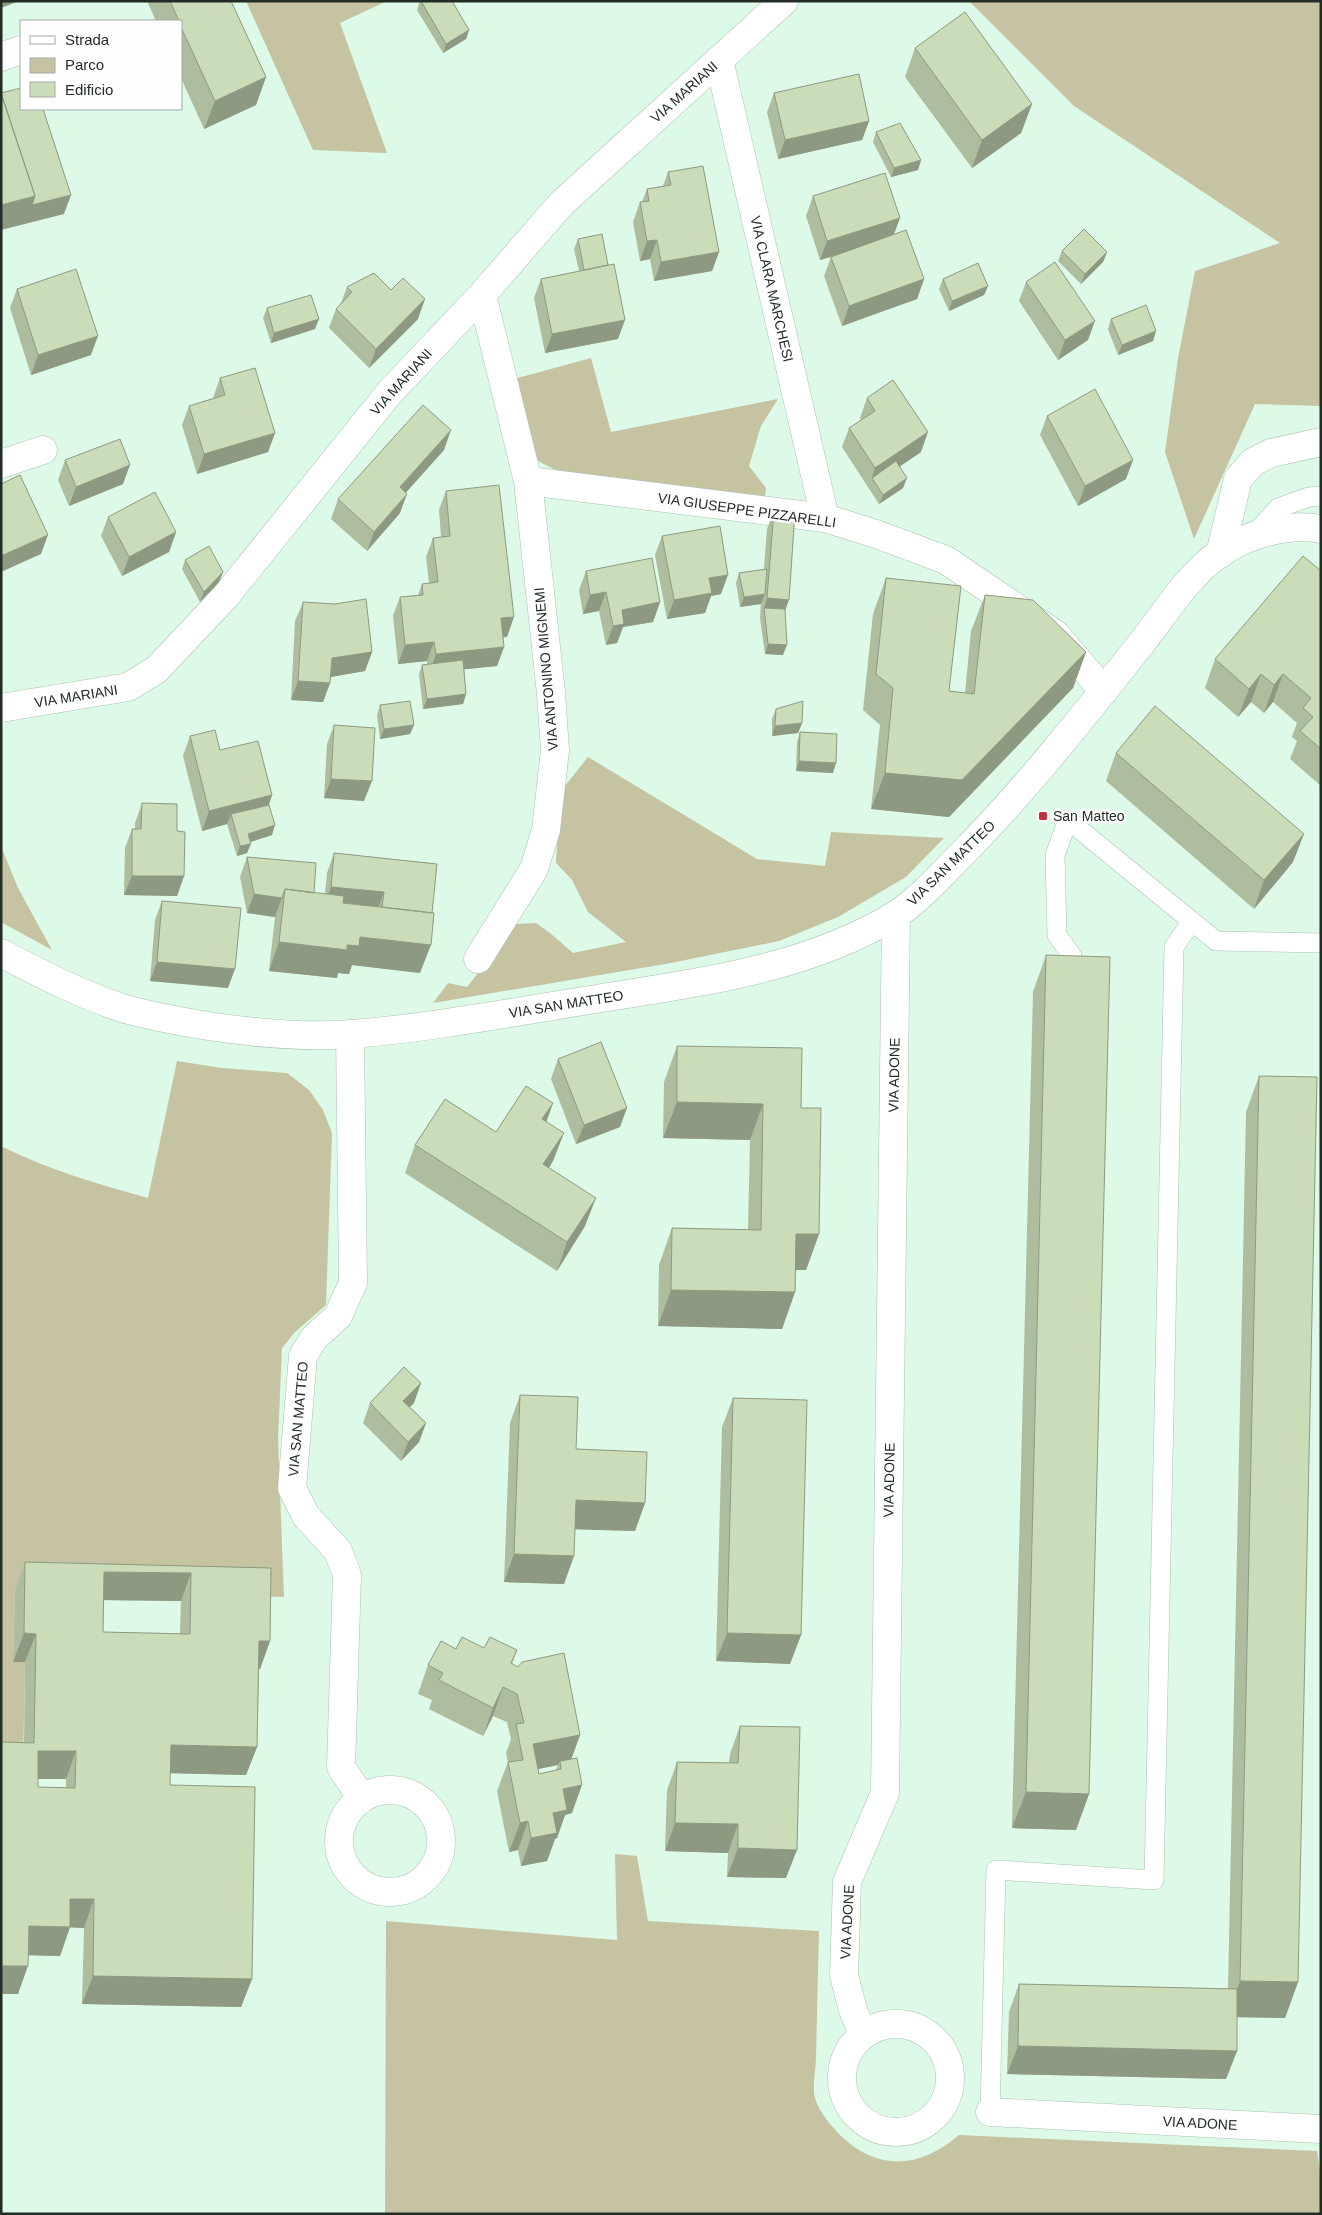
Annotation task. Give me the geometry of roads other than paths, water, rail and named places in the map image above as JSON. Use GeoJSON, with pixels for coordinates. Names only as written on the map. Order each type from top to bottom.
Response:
{"type":"FeatureCollection","features":[{"type":"Feature","properties":{"kind":"street","name":"VIA MARIANI"},"geometry":{"type":"LineString","coordinates":[[1,708],[128,687],[156,670],[225,597],[390,392],[482,295],[562,204],[784,1]]}},
{"type":"Feature","properties":{"kind":"street"},"geometry":{"type":"LineString","coordinates":[[1,57],[20,50]]}},
{"type":"Feature","properties":{"kind":"street","name":"VIA CLARA MARCHESI"},"geometry":{"type":"LineString","coordinates":[[719,60],[825,518]]}},
{"type":"Feature","properties":{"kind":"street"},"geometry":{"type":"LineString","coordinates":[[482,295],[528,481]]}},
{"type":"Feature","properties":{"kind":"street"},"geometry":{"type":"LineString","coordinates":[[1220,554],[1238,479],[1253,462],[1271,453],[1321,442]]}},
{"type":"Feature","properties":{"kind":"street"},"geometry":{"type":"LineString","coordinates":[[1,464],[43,450]]}},
{"type":"Feature","properties":{"kind":"street","name":"VIA GIUSEPPE PIZZARELLI"},"geometry":{"type":"LineString","coordinates":[[528,481],[825,518],[876,534],[946,560],[1055,634],[1104,691]]}},
{"type":"Feature","properties":{"kind":"street","name":"VIA ANTONINO MIGNEMI"},"geometry":{"type":"LineString","coordinates":[[478,959],[534,869],[546,830],[555,750],[551,693],[528,481]]}},
{"type":"Feature","properties":{"kind":"street","name":"VIA SAN MATTEO"},"geometry":{"type":"LineString","coordinates":[[1,953],[57,982],[120,1007],[184,1022],[239,1030],[312,1035],[350,1034],[436,1024],[619,996],[772,967],[841,942],[896,915],[933,884],[996,820],[1104,691],[1194,577],[1220,554],[1253,536],[1301,526],[1321,529]]}},
{"type":"Feature","properties":{"kind":"street","name":"VIA ADONE"},"geometry":{"type":"LineString","coordinates":[[863,2034],[853,2010],[844,1975],[848,1882],[885,1793],[896,915]]}},
{"type":"Feature","properties":{"kind":"street","name":"VIA SAN MATTEO"},"geometry":{"type":"LineString","coordinates":[[350,1034],[353,1283],[338,1316],[314,1338],[303,1356],[292,1488],[306,1516],[338,1551],[347,1575],[341,1767],[361,1797]]}},
{"type":"Feature","properties":{"kind":"street","name":"VIA ADONE"},"geometry":{"type":"LineString","coordinates":[[990,2112],[1321,2129]]}},
{"type":"Feature","properties":{"kind":"lane"},"geometry":{"type":"LineString","coordinates":[[1253,536],[1278,508],[1309,497],[1321,496]]}},
{"type":"Feature","properties":{"kind":"lane"},"geometry":{"type":"LineString","coordinates":[[1072,956],[1058,935],[1055,855],[1068,820],[1216,941],[1321,943]]}},
{"type":"Feature","properties":{"kind":"lane"},"geometry":{"type":"LineString","coordinates":[[990,2112],[996,1870],[1154,1880],[1174,947],[1192,921]]}},
{"type":"Feature","properties":{"kind":"place","name":"San Matteo"},"geometry":{"type":"Point","coordinates":[1043,816]}}]}
